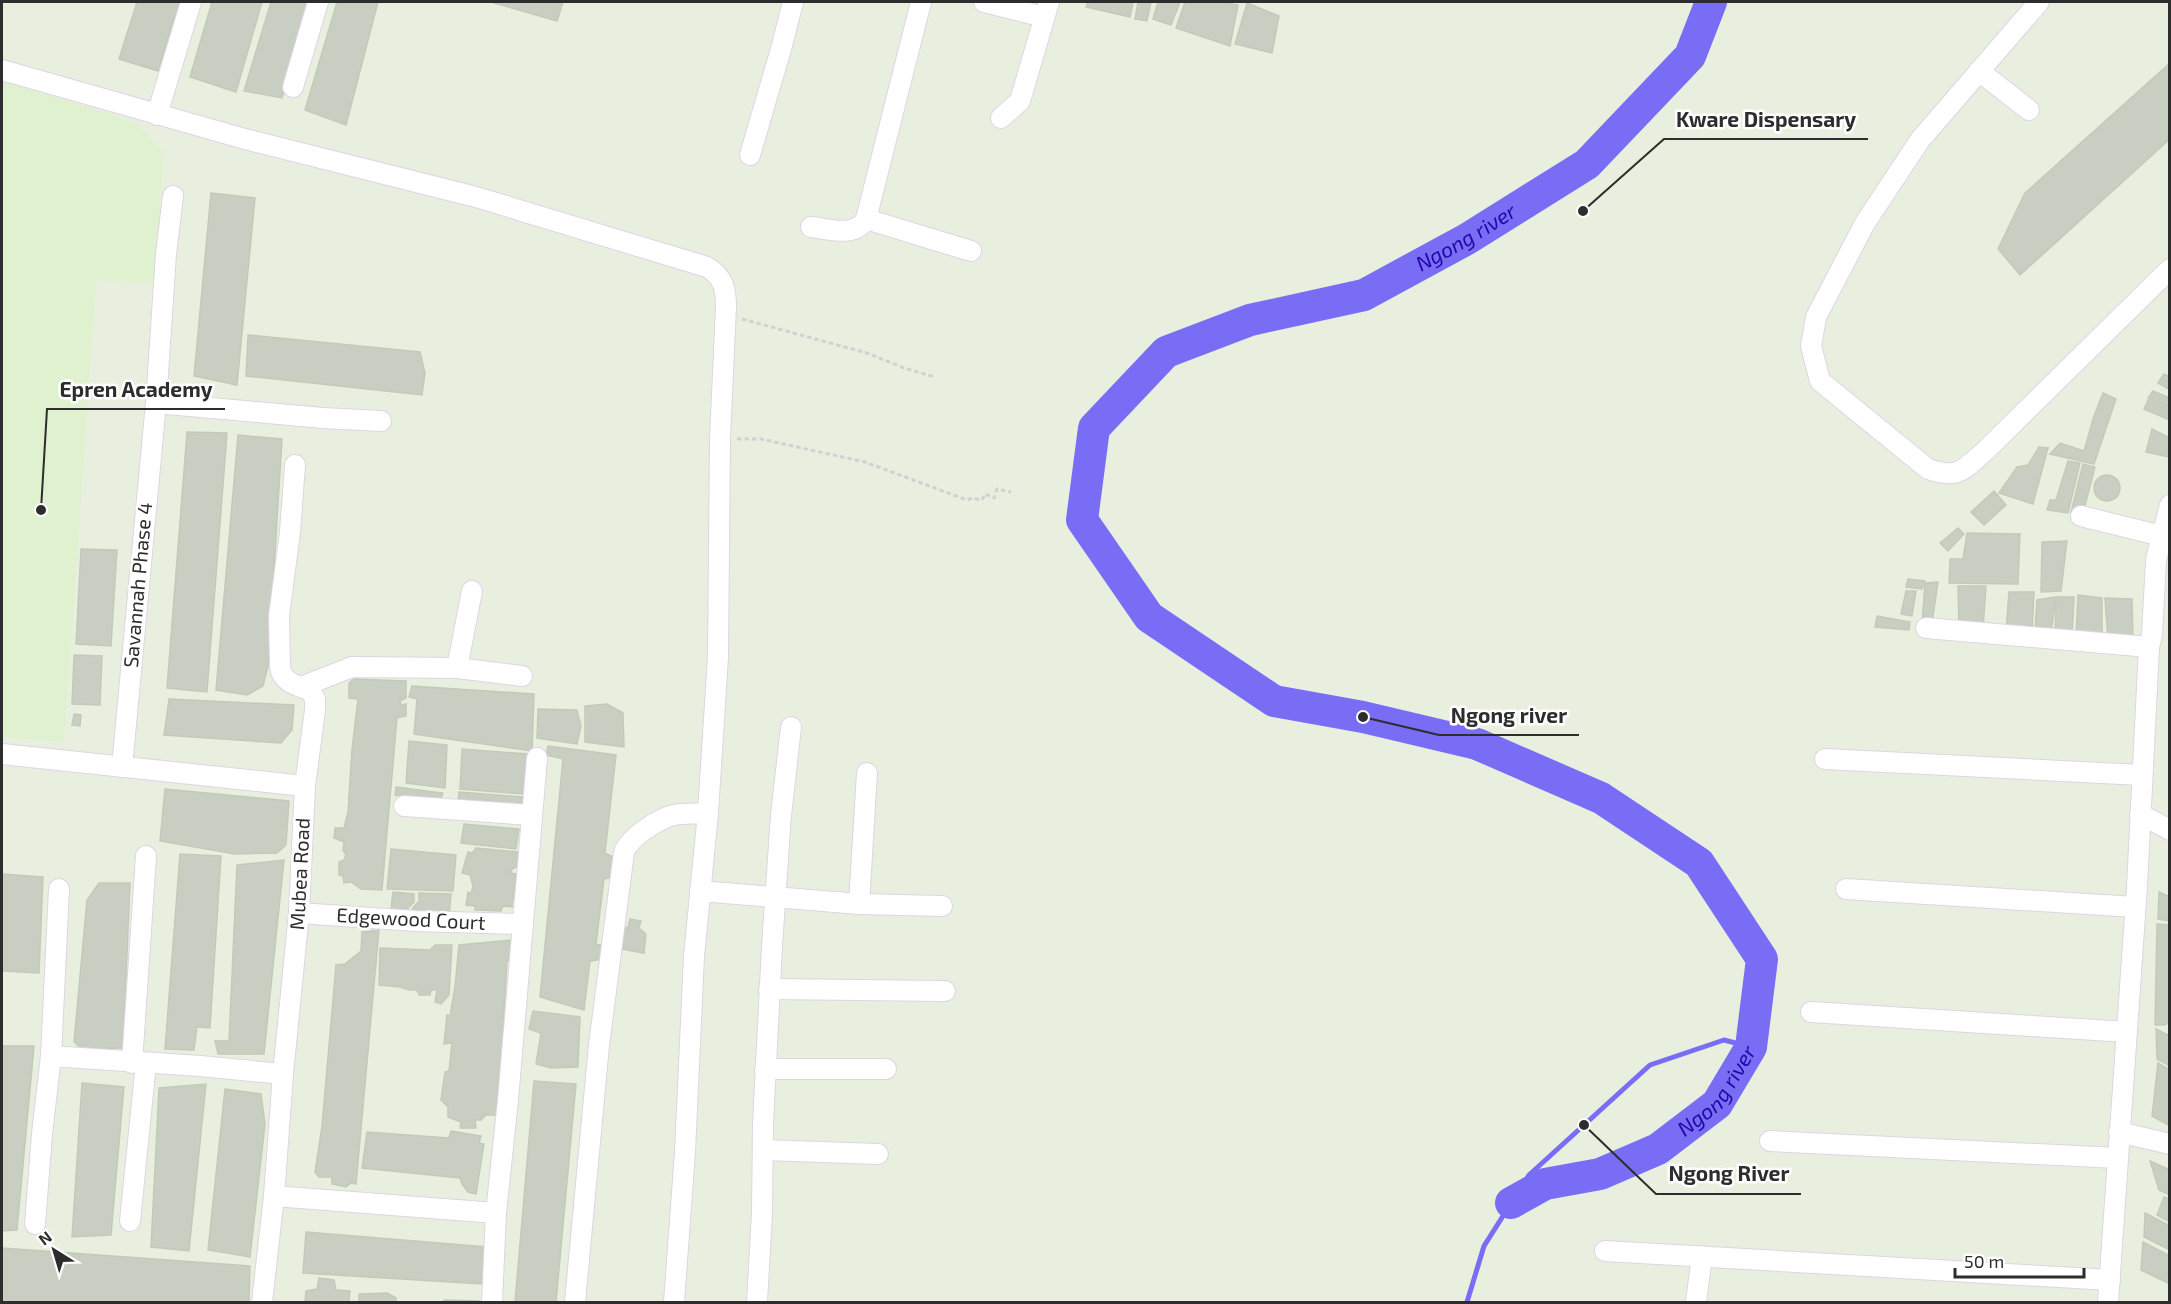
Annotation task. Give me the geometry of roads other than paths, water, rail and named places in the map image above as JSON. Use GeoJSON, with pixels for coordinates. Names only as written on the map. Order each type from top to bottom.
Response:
{"type":"FeatureCollection","features":[{"type":"Feature","properties":{"kind":"street"},"geometry":{"type":"LineString","coordinates":[[157,115],[191,2]]}},
{"type":"Feature","properties":{"kind":"street"},"geometry":{"type":"LineString","coordinates":[[293,87],[318,2]]}},
{"type":"Feature","properties":{"kind":"street"},"geometry":{"type":"LineString","coordinates":[[750,154],[793,2]]}},
{"type":"Feature","properties":{"kind":"street"},"geometry":{"type":"LineString","coordinates":[[810,227],[850,231],[862,226],[866,219],[921,2]]}},
{"type":"Feature","properties":{"kind":"street"},"geometry":{"type":"LineString","coordinates":[[984,2],[1046,9],[1020,101],[1001,118]]}},
{"type":"Feature","properties":{"kind":"street"},"geometry":{"type":"LineString","coordinates":[[2039,2],[1914,149],[1865,223],[1816,318],[1811,346],[1820,381],[1928,469],[1946,475],[1962,471],[2169,269]]}},
{"type":"Feature","properties":{"kind":"street"},"geometry":{"type":"LineString","coordinates":[[2,70],[157,115],[476,197],[707,267],[720,277],[726,290],[720,438],[720,612],[708,813],[694,956],[685,1152],[674,1302]]}},
{"type":"Feature","properties":{"kind":"street"},"geometry":{"type":"LineString","coordinates":[[1979,71],[2029,110]]}},
{"type":"Feature","properties":{"kind":"street","name":"Savannah Phase 4"},"geometry":{"type":"LineString","coordinates":[[122,767],[156,403],[172,196]]}},
{"type":"Feature","properties":{"kind":"street"},"geometry":{"type":"LineString","coordinates":[[866,219],[971,251]]}},
{"type":"Feature","properties":{"kind":"street"},"geometry":{"type":"LineString","coordinates":[[156,403],[381,421]]}},
{"type":"Feature","properties":{"kind":"street","name":"Mubea Road"},"geometry":{"type":"LineString","coordinates":[[262,1302],[274,1196],[299,913],[305,786],[315,699],[310,690],[287,681],[280,673],[279,616],[291,520],[295,465]]}},
{"type":"Feature","properties":{"kind":"street"},"geometry":{"type":"LineString","coordinates":[[2108,1302],[2156,560],[2169,505]]}},
{"type":"Feature","properties":{"kind":"street"},"geometry":{"type":"LineString","coordinates":[[2082,516],[2162,536]]}},
{"type":"Feature","properties":{"kind":"street"},"geometry":{"type":"LineString","coordinates":[[457,668],[472,591]]}},
{"type":"Feature","properties":{"kind":"street"},"geometry":{"type":"LineString","coordinates":[[2150,641],[2169,619]]}},
{"type":"Feature","properties":{"kind":"street"},"geometry":{"type":"LineString","coordinates":[[1926,628],[2150,641]]}},
{"type":"Feature","properties":{"kind":"street"},"geometry":{"type":"LineString","coordinates":[[301,687],[352,667],[457,668],[522,676]]}},
{"type":"Feature","properties":{"kind":"street"},"geometry":{"type":"LineString","coordinates":[[757,1302],[765,1069],[780,815],[791,727]]}},
{"type":"Feature","properties":{"kind":"street"},"geometry":{"type":"LineString","coordinates":[[2,754],[305,786]]}},
{"type":"Feature","properties":{"kind":"street"},"geometry":{"type":"LineString","coordinates":[[492,1302],[496,1214],[537,758]]}},
{"type":"Feature","properties":{"kind":"street"},"geometry":{"type":"LineString","coordinates":[[1825,759],[2141,775]]}},
{"type":"Feature","properties":{"kind":"street"},"geometry":{"type":"LineString","coordinates":[[859,904],[867,773]]}},
{"type":"Feature","properties":{"kind":"street"},"geometry":{"type":"LineString","coordinates":[[404,806],[531,815]]}},
{"type":"Feature","properties":{"kind":"street"},"geometry":{"type":"LineString","coordinates":[[575,1302],[599,1045],[624,852],[627,844],[635,837],[666,818],[708,813]]}},
{"type":"Feature","properties":{"kind":"street"},"geometry":{"type":"LineString","coordinates":[[2140,814],[2169,830]]}},
{"type":"Feature","properties":{"kind":"street"},"geometry":{"type":"LineString","coordinates":[[130,1221],[139,1063],[146,856]]}},
{"type":"Feature","properties":{"kind":"street"},"geometry":{"type":"LineString","coordinates":[[35,1224],[51,1056],[59,889]]}},
{"type":"Feature","properties":{"kind":"street"},"geometry":{"type":"LineString","coordinates":[[1846,889],[2135,907]]}},
{"type":"Feature","properties":{"kind":"street"},"geometry":{"type":"LineString","coordinates":[[700,891],[859,904],[942,906]]}},
{"type":"Feature","properties":{"kind":"street","name":"Edgewood Court"},"geometry":{"type":"LineString","coordinates":[[299,913],[416,921],[523,924]]}},
{"type":"Feature","properties":{"kind":"street"},"geometry":{"type":"LineString","coordinates":[[770,989],[945,991]]}},
{"type":"Feature","properties":{"kind":"street"},"geometry":{"type":"LineString","coordinates":[[1811,1012],[2127,1032]]}},
{"type":"Feature","properties":{"kind":"street"},"geometry":{"type":"LineString","coordinates":[[51,1056],[283,1074]]}},
{"type":"Feature","properties":{"kind":"street"},"geometry":{"type":"LineString","coordinates":[[765,1069],[886,1069]]}},
{"type":"Feature","properties":{"kind":"street"},"geometry":{"type":"LineString","coordinates":[[2119,1132],[2169,1144]]}},
{"type":"Feature","properties":{"kind":"street"},"geometry":{"type":"LineString","coordinates":[[1770,1141],[2117,1158]]}},
{"type":"Feature","properties":{"kind":"street"},"geometry":{"type":"LineString","coordinates":[[764,1150],[878,1154]]}},
{"type":"Feature","properties":{"kind":"street"},"geometry":{"type":"LineString","coordinates":[[274,1196],[496,1214]]}},
{"type":"Feature","properties":{"kind":"street"},"geometry":{"type":"LineString","coordinates":[[1605,1251],[2110,1280]]}},
{"type":"Feature","properties":{"kind":"street"},"geometry":{"type":"LineString","coordinates":[[1696,1302],[1702,1256]]}},
{"type":"Feature","properties":{"kind":"waterway","name":"Ngong river"},"geometry":{"type":"LineString","coordinates":[[1511,1203],[1545,1184],[1600,1174],[1658,1149],[1717,1104],[1751,1047],[1762,959],[1699,863],[1601,798],[1477,744],[1363,717],[1274,701],[1149,617],[1082,520],[1094,428],[1166,352],[1250,320],[1364,295],[1467,239],[1587,164],[1690,56],[1711,2]]}},
{"type":"Feature","properties":{"kind":"waterway","name":"Ngong river"},"geometry":{"type":"LineString","coordinates":[[1467,1302],[1484,1246],[1529,1175],[1650,1065],[1724,1040],[1751,1047]]}},
{"type":"Feature","properties":{"kind":"place","name":"Kware Dispensary"},"geometry":{"type":"Point","coordinates":[1583,211]}},
{"type":"Feature","properties":{"kind":"place","name":"Epren Academy"},"geometry":{"type":"Point","coordinates":[41,510]}},
{"type":"Feature","properties":{"kind":"place","name":"Ngong river"},"geometry":{"type":"Point","coordinates":[1363,717]}},
{"type":"Feature","properties":{"kind":"place","name":"Ngong River"},"geometry":{"type":"Point","coordinates":[1584,1125]}}]}
